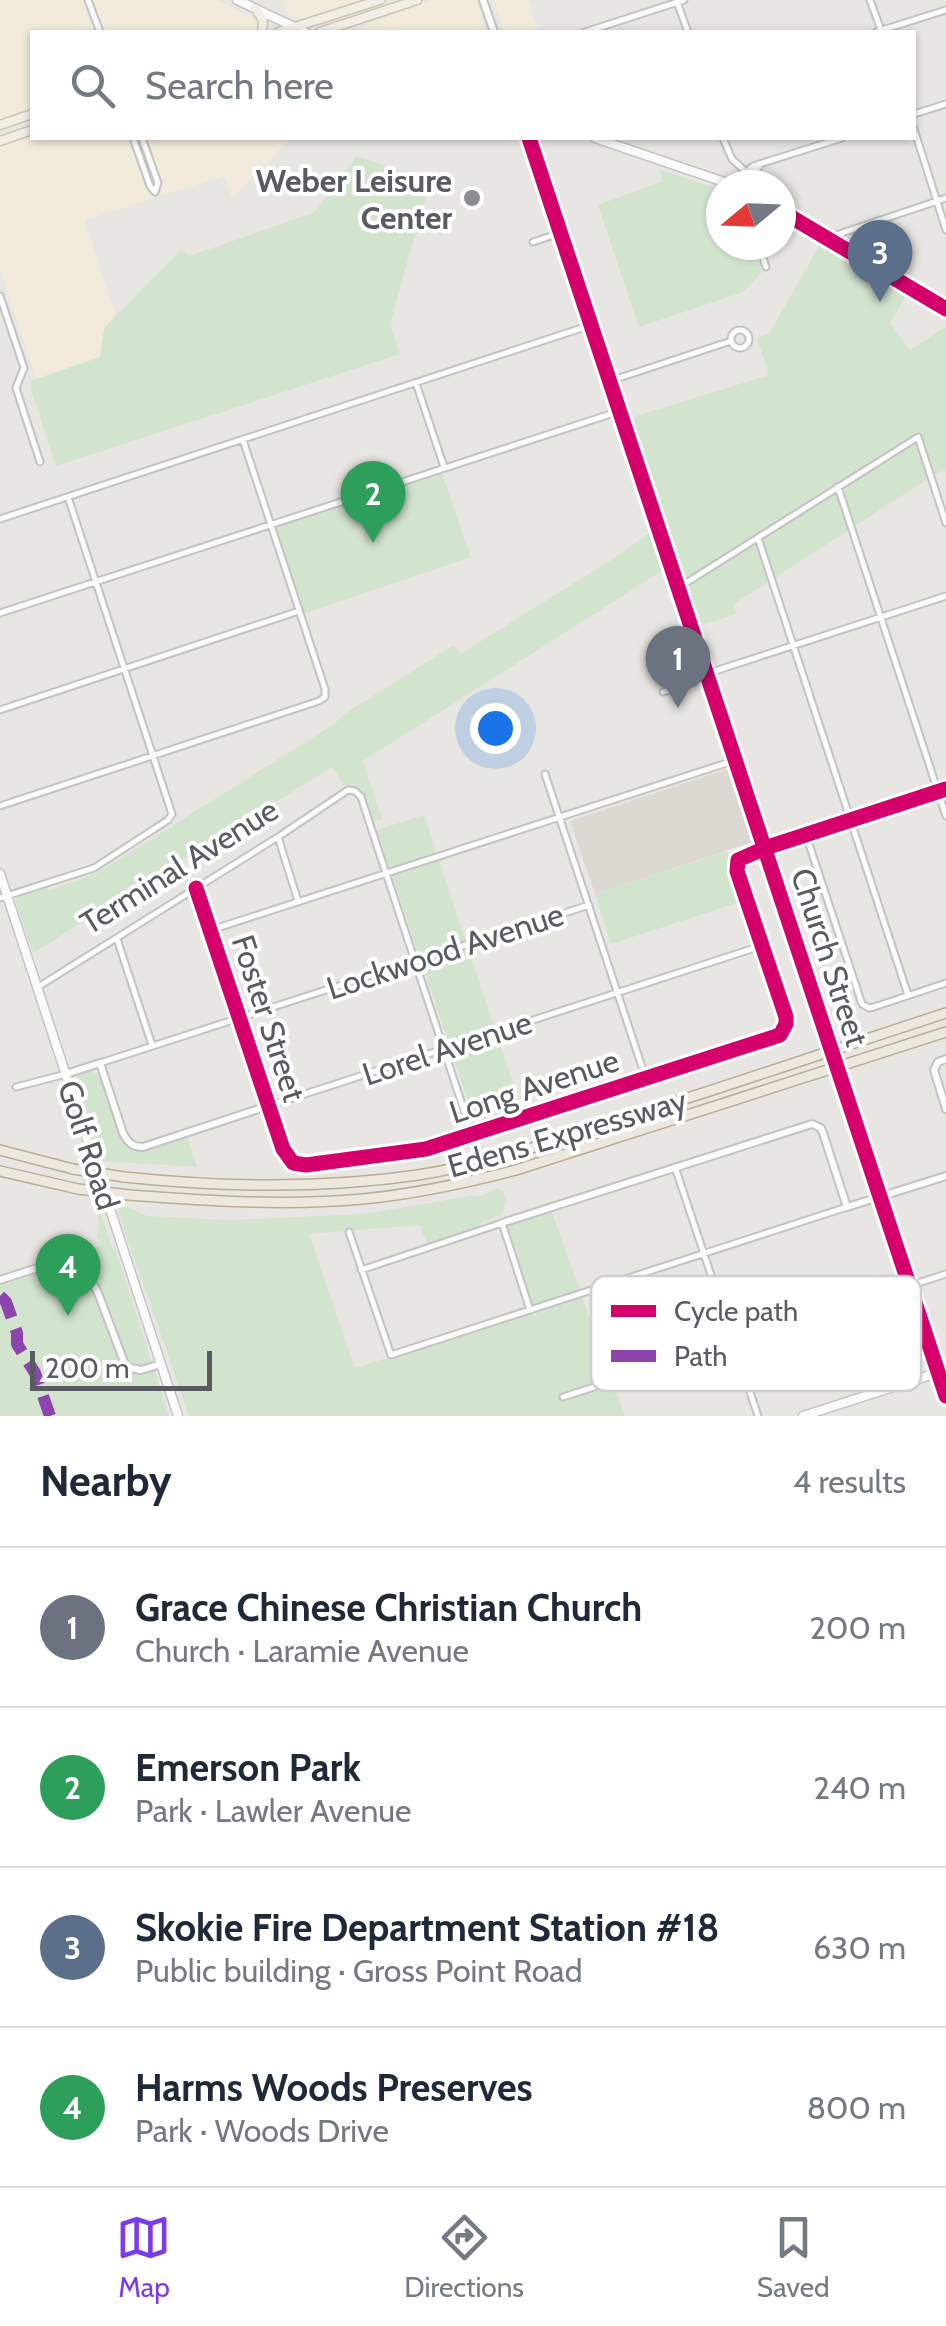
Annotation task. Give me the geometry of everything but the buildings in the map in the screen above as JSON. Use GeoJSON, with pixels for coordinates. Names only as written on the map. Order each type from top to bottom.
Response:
{"type":"FeatureCollection","features":[{"type":"Feature","properties":{"kind":"highway","name":"Edens Expressway"},"geometry":{"type":"LineString","coordinates":[[0,1150],[72,1169],[183,1183],[366,1180],[452,1168],[532,1148],[946,1013]]}},
{"type":"Feature","properties":{"kind":"highway","name":"Edens Expressway"},"geometry":{"type":"LineString","coordinates":[[0,1171],[78,1189],[266,1204],[380,1196],[482,1179],[586,1149],[946,1032]]}},
{"type":"Feature","properties":{"kind":"main road"},"geometry":{"type":"LineString","coordinates":[[237,0],[300,30]]}},
{"type":"Feature","properties":{"kind":"main road"},"geometry":{"type":"LineString","coordinates":[[286,30],[380,0]]}},
{"type":"Feature","properties":{"kind":"main road"},"geometry":{"type":"LineString","coordinates":[[345,28],[417,0]]}},
{"type":"Feature","properties":{"kind":"main road"},"geometry":{"type":"LineString","coordinates":[[254,8],[263,20],[262,30]]}},
{"type":"Feature","properties":{"kind":"main road"},"geometry":{"type":"LineString","coordinates":[[0,125],[30,115]]}},
{"type":"Feature","properties":{"kind":"main road"},"geometry":{"type":"LineString","coordinates":[[0,141],[30,131]]}},
{"type":"Feature","properties":{"kind":"main road"},"geometry":{"type":"LineString","coordinates":[[622,142],[706,173]]}},
{"type":"Feature","properties":{"kind":"main road"},"geometry":{"type":"LineString","coordinates":[[796,220],[946,309]]}},
{"type":"Feature","properties":{"kind":"main road","name":"Golf Road"},"geometry":{"type":"LineString","coordinates":[[0,874],[4,897],[38,987],[178,1416]]}},
{"type":"Feature","properties":{"kind":"main road"},"geometry":{"type":"LineString","coordinates":[[803,1416],[882,1391]]}},
{"type":"Feature","properties":{"kind":"street"},"geometry":{"type":"LineString","coordinates":[[88,0],[99,30]]}},
{"type":"Feature","properties":{"kind":"street"},"geometry":{"type":"LineString","coordinates":[[483,0],[493,30]]}},
{"type":"Feature","properties":{"kind":"street"},"geometry":{"type":"LineString","coordinates":[[870,0],[879,30]]}},
{"type":"Feature","properties":{"kind":"street"},"geometry":{"type":"LineString","coordinates":[[590,30],[680,1],[687,30]]}},
{"type":"Feature","properties":{"kind":"street"},"geometry":{"type":"LineString","coordinates":[[886,30],[946,10]]}},
{"type":"Feature","properties":{"kind":"street"},"geometry":{"type":"LineString","coordinates":[[916,113],[946,104]]}},
{"type":"Feature","properties":{"kind":"street"},"geometry":{"type":"LineString","coordinates":[[916,135],[946,230]]}},
{"type":"Feature","properties":{"kind":"street"},"geometry":{"type":"LineString","coordinates":[[134,140],[150,186],[156,192],[158,183],[143,140]]}},
{"type":"Feature","properties":{"kind":"street","name":"Church Street"},"geometry":{"type":"LineString","coordinates":[[530,140],[906,1276]]}},
{"type":"Feature","properties":{"kind":"street"},"geometry":{"type":"LineString","coordinates":[[725,140],[732,159],[744,170]]}},
{"type":"Feature","properties":{"kind":"street"},"geometry":{"type":"LineString","coordinates":[[750,170],[836,140]]}},
{"type":"Feature","properties":{"kind":"street"},"geometry":{"type":"LineString","coordinates":[[754,170],[761,165]]}},
{"type":"Feature","properties":{"kind":"street"},"geometry":{"type":"LineString","coordinates":[[832,240],[836,235],[946,198]]}},
{"type":"Feature","properties":{"kind":"street"},"geometry":{"type":"LineString","coordinates":[[533,242],[560,233]]}},
{"type":"Feature","properties":{"kind":"street"},"geometry":{"type":"LineString","coordinates":[[764,260],[766,267]]}},
{"type":"Feature","properties":{"kind":"street"},"geometry":{"type":"LineString","coordinates":[[0,296],[24,368],[16,388],[40,462]]}},
{"type":"Feature","properties":{"kind":"street"},"geometry":{"type":"LineString","coordinates":[[0,519],[591,326]]}},
{"type":"Feature","properties":{"kind":"street"},"geometry":{"type":"LineString","coordinates":[[610,381],[731,342]]}},
{"type":"Feature","properties":{"kind":"street"},"geometry":{"type":"LineString","coordinates":[[416,382],[444,467]]}},
{"type":"Feature","properties":{"kind":"street"},"geometry":{"type":"LineString","coordinates":[[0,614],[620,411]]}},
{"type":"Feature","properties":{"kind":"street"},"geometry":{"type":"LineString","coordinates":[[678,588],[918,436],[946,523]]}},
{"type":"Feature","properties":{"kind":"street"},"geometry":{"type":"LineString","coordinates":[[0,806],[325,697],[243,440]]}},
{"type":"Feature","properties":{"kind":"street"},"geometry":{"type":"LineString","coordinates":[[838,487],[942,791],[946,816]]}},
{"type":"Feature","properties":{"kind":"street"},"geometry":{"type":"LineString","coordinates":[[4,897],[94,868],[172,814],[68,497]]}},
{"type":"Feature","properties":{"kind":"street"},"geometry":{"type":"LineString","coordinates":[[758,538],[908,995]]}},
{"type":"Feature","properties":{"kind":"street"},"geometry":{"type":"LineString","coordinates":[[663,692],[946,596]]}},
{"type":"Feature","properties":{"kind":"street"},"geometry":{"type":"LineString","coordinates":[[0,710],[299,612]]}},
{"type":"Feature","properties":{"kind":"street"},"geometry":{"type":"LineString","coordinates":[[211,930],[736,760]]}},
{"type":"Feature","properties":{"kind":"street"},"geometry":{"type":"LineString","coordinates":[[546,774],[646,1079]]}},
{"type":"Feature","properties":{"kind":"street","name":"Terminal Avenue"},"geometry":{"type":"LineString","coordinates":[[38,987],[348,790],[356,790],[361,797],[386,874]]}},
{"type":"Feature","properties":{"kind":"street"},"geometry":{"type":"LineString","coordinates":[[762,946],[737,865],[741,857],[942,791]]}},
{"type":"Feature","properties":{"kind":"street"},"geometry":{"type":"LineString","coordinates":[[806,835],[860,1000],[874,1007],[946,983]]}},
{"type":"Feature","properties":{"kind":"street"},"geometry":{"type":"LineString","coordinates":[[278,837],[299,902]]}},
{"type":"Feature","properties":{"kind":"street"},"geometry":{"type":"LineString","coordinates":[[386,874],[472,1135]]}},
{"type":"Feature","properties":{"kind":"street","name":"Foster Street"},"geometry":{"type":"LineString","coordinates":[[196,888],[283,1149],[293,1162]]}},
{"type":"Feature","properties":{"kind":"street","name":"Lockwood Avenue"},"geometry":{"type":"LineString","coordinates":[[16,1087],[589,905]]}},
{"type":"Feature","properties":{"kind":"street"},"geometry":{"type":"LineString","coordinates":[[116,939],[152,1046]]}},
{"type":"Feature","properties":{"kind":"street","name":"Lorel Avenue"},"geometry":{"type":"LineString","coordinates":[[100,1063],[124,1133],[131,1144],[143,1146],[762,946]]}},
{"type":"Feature","properties":{"kind":"street","name":"Long Avenue"},"geometry":{"type":"LineString","coordinates":[[293,1162],[325,1164],[426,1149],[774,1038],[784,1030],[786,1017],[762,946]]}},
{"type":"Feature","properties":{"kind":"street"},"geometry":{"type":"LineString","coordinates":[[946,1059],[935,1065],[934,1074],[946,1110]]}},
{"type":"Feature","properties":{"kind":"street"},"geometry":{"type":"LineString","coordinates":[[361,1270],[808,1125],[816,1124],[823,1133],[847,1207]]}},
{"type":"Feature","properties":{"kind":"street"},"geometry":{"type":"LineString","coordinates":[[675,1166],[711,1276]]}},
{"type":"Feature","properties":{"kind":"street"},"geometry":{"type":"LineString","coordinates":[[636,1276],[946,1176]]}},
{"type":"Feature","properties":{"kind":"street"},"geometry":{"type":"LineString","coordinates":[[502,1223],[530,1310]]}},
{"type":"Feature","properties":{"kind":"street"},"geometry":{"type":"LineString","coordinates":[[349,1232],[391,1355],[591,1290]]}},
{"type":"Feature","properties":{"kind":"street"},"geometry":{"type":"LineString","coordinates":[[0,1280],[56,1264],[83,1272],[94,1283],[126,1367],[141,1370],[161,1364]]}},
{"type":"Feature","properties":{"kind":"street"},"geometry":{"type":"LineString","coordinates":[[921,1282],[946,1274]]}},
{"type":"Feature","properties":{"kind":"street","name":"Church Street"},"geometry":{"type":"LineString","coordinates":[[921,1317],[942,1372],[946,1396]]}},
{"type":"Feature","properties":{"kind":"street"},"geometry":{"type":"LineString","coordinates":[[563,1397],[591,1388]]}},
{"type":"Feature","properties":{"kind":"street"},"geometry":{"type":"LineString","coordinates":[[750,1391],[758,1416]]}},
{"type":"Feature","properties":{"kind":"shaded area"},"geometry":{"type":"Polygon","coordinates":[[[0,0],[216,0],[253,18],[259,27],[30,30],[30,109],[0,119],[0,0]]]}},
{"type":"Feature","properties":{"kind":"shaded area"},"geometry":{"type":"Polygon","coordinates":[[[283,0],[358,0],[300,19],[287,14],[283,0]]]}},
{"type":"Feature","properties":{"kind":"shaded area"},"geometry":{"type":"Polygon","coordinates":[[[431,0],[476,0],[485,30],[352,30],[431,0]]]}},
{"type":"Feature","properties":{"kind":"shaded area"},"geometry":{"type":"Polygon","coordinates":[[[493,0],[528,0],[538,30],[503,30],[493,0]]]}},
{"type":"Feature","properties":{"kind":"shaded area"},"geometry":{"type":"Polygon","coordinates":[[[30,136],[30,140],[289,140],[232,198],[224,176],[85,220],[116,316],[104,328],[101,357],[36,379],[0,269],[0,146],[30,136]]]}},
{"type":"Feature","properties":{"kind":"shaded area"},"geometry":{"type":"Polygon","coordinates":[[[728,769],[752,842],[595,894],[570,821],[728,769]]]}},
{"type":"Feature","properties":{"kind":"green space"},"geometry":{"type":"Polygon","coordinates":[[[357,156],[430,181],[390,324],[400,354],[56,466],[31,381],[100,357],[104,328],[182,249],[190,256],[315,212],[357,156]]]}},
{"type":"Feature","properties":{"kind":"green space"},"geometry":{"type":"Polygon","coordinates":[[[659,169],[706,185],[706,260],[758,260],[762,272],[743,292],[639,327],[598,205],[663,181],[659,169]]]}},
{"type":"Feature","properties":{"kind":"green space"},"geometry":{"type":"Polygon","coordinates":[[[822,241],[908,293],[890,323],[910,350],[946,327],[946,470],[734,604],[736,614],[700,626],[633,417],[769,375],[757,338],[769,334],[822,241]]]}},
{"type":"Feature","properties":{"kind":"green space"},"geometry":{"type":"Polygon","coordinates":[[[442,473],[471,557],[303,614],[276,528],[442,473]]]}},
{"type":"Feature","properties":{"kind":"green space"},"geometry":{"type":"Polygon","coordinates":[[[652,531],[665,569],[363,761],[382,819],[371,821],[360,790],[344,785],[332,767],[33,953],[17,897],[46,886],[48,891],[97,873],[454,645],[460,654],[652,531]]]}},
{"type":"Feature","properties":{"kind":"green space"},"geometry":{"type":"Polygon","coordinates":[[[424,815],[523,1113],[477,1128],[377,830],[424,815]]]}},
{"type":"Feature","properties":{"kind":"green space"},"geometry":{"type":"Polygon","coordinates":[[[727,851],[743,901],[611,944],[595,894],[727,851]]]}},
{"type":"Feature","properties":{"kind":"green space"},"geometry":{"type":"Polygon","coordinates":[[[91,1071],[101,1080],[126,1144],[140,1150],[187,1137],[197,1167],[103,1161],[76,1079],[91,1071]]]}},
{"type":"Feature","properties":{"kind":"green space"},"geometry":{"type":"Polygon","coordinates":[[[497,1188],[503,1191],[506,1202],[502,1214],[427,1244],[420,1225],[309,1234],[355,1368],[531,1313],[537,1317],[507,1228],[552,1212],[591,1321],[591,1391],[616,1391],[625,1416],[189,1416],[119,1208],[128,1207],[147,1216],[230,1220],[364,1214],[483,1196],[497,1188]]]}},
{"type":"Feature","properties":{"kind":"green space"},"geometry":{"type":"Polygon","coordinates":[[[94,1203],[115,1248],[169,1416],[0,1416],[0,1286],[74,1262],[62,1257],[100,1246],[94,1203]]]}},
{"type":"Feature","properties":{"kind":"marked path"},"geometry":{"type":"LineString","coordinates":[[0,1296],[6,1302],[17,1344],[35,1373],[50,1416]]}},
{"type":"Feature","properties":{"kind":"cycle path"},"geometry":{"type":"LineString","coordinates":[[530,140],[906,1276]]}},
{"type":"Feature","properties":{"kind":"cycle path"},"geometry":{"type":"LineString","coordinates":[[796,220],[946,309]]}},
{"type":"Feature","properties":{"kind":"cycle path"},"geometry":{"type":"LineString","coordinates":[[196,888],[283,1149],[293,1163],[306,1165],[426,1149],[780,1035],[786,1017],[737,871],[738,860],[946,789]]}},
{"type":"Feature","properties":{"kind":"cycle path"},"geometry":{"type":"LineString","coordinates":[[921,1321],[946,1396]]}},
{"type":"Feature","properties":{"kind":"place","name":"Weber Leisure Center"},"geometry":{"type":"Point","coordinates":[472,198]}},
{"type":"Feature","properties":{"kind":"place","name":"Skokie Fire Department Station #18"},"geometry":{"type":"Point","coordinates":[880,302]}},
{"type":"Feature","properties":{"kind":"place","name":"Emerson Park"},"geometry":{"type":"Point","coordinates":[373,543]}},
{"type":"Feature","properties":{"kind":"place","name":"Grace Chinese Christian Church"},"geometry":{"type":"Point","coordinates":[678,708]}},
{"type":"Feature","properties":{"kind":"place","name":"Harms Woods Preserves"},"geometry":{"type":"Point","coordinates":[68,1316]}}]}
